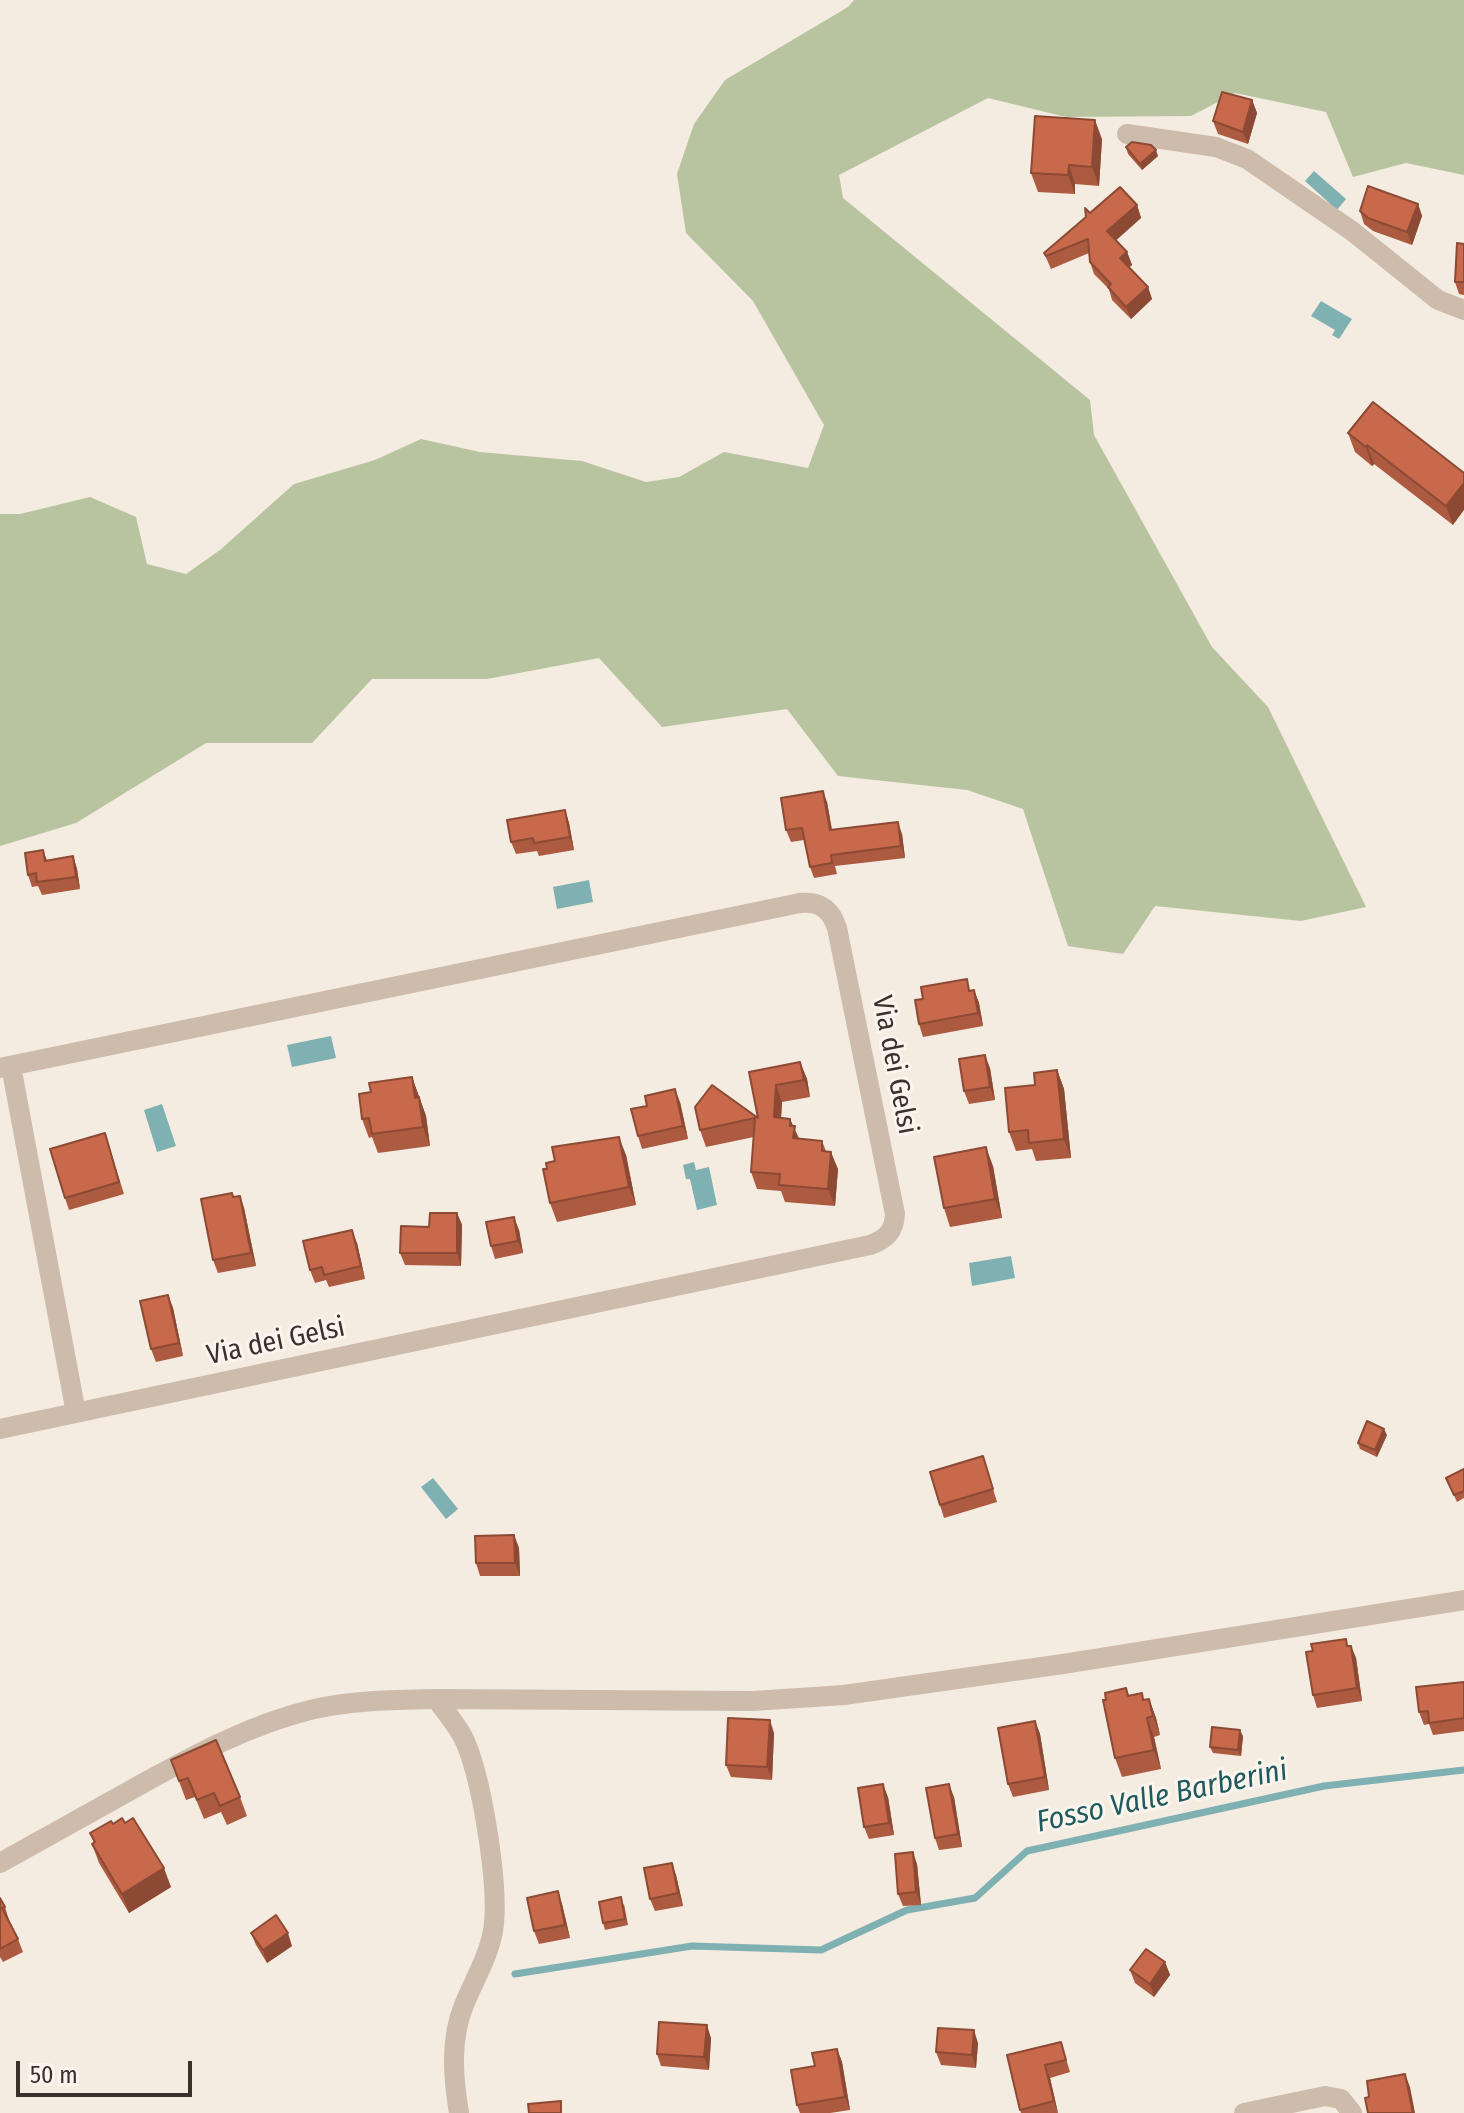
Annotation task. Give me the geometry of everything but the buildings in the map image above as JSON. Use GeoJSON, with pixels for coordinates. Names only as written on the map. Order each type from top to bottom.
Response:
{"type":"FeatureCollection","features":[{"type":"Feature","properties":{"kind":"street"},"geometry":{"type":"LineString","coordinates":[[1127,134],[1216,147],[1247,159],[1352,231],[1438,300],[1464,310]]}},
{"type":"Feature","properties":{"kind":"street","name":"Via dei Gelsi"},"geometry":{"type":"LineString","coordinates":[[0,1429],[76,1413],[870,1245],[886,1238],[892,1232],[894,1206],[837,928],[830,912],[816,904],[800,903],[5,1067],[76,1413]]}},
{"type":"Feature","properties":{"kind":"street"},"geometry":{"type":"LineString","coordinates":[[0,1863],[193,1756],[252,1728],[335,1705],[378,1700],[436,1699],[753,1701],[844,1695],[1063,1664],[1464,1600]]}},
{"type":"Feature","properties":{"kind":"street"},"geometry":{"type":"LineString","coordinates":[[436,1699],[458,1728],[471,1760],[495,1892],[490,1944],[457,2027],[454,2069],[459,2113]]}},
{"type":"Feature","properties":{"kind":"street"},"geometry":{"type":"LineString","coordinates":[[1244,2113],[1325,2096],[1341,2099],[1352,2113]]}},
{"type":"Feature","properties":{"kind":"green space"},"geometry":{"type":"Polygon","coordinates":[[[854,0],[1464,0],[1464,175],[1406,163],[1353,177],[1326,112],[1235,93],[1191,116],[1066,117],[988,98],[839,175],[843,198],[1090,400],[1094,435],[1212,647],[1268,707],[1366,907],[1301,921],[1155,906],[1123,954],[1068,946],[1023,809],[967,790],[838,776],[787,709],[662,727],[599,658],[487,679],[372,679],[312,743],[206,743],[76,823],[0,846],[0,514],[20,514],[90,497],[136,517],[147,564],[186,574],[220,550],[294,484],[375,460],[421,439],[480,452],[582,461],[646,482],[679,477],[724,452],[808,468],[824,425],[753,301],[686,233],[677,174],[694,124],[725,80],[848,7],[854,0]]]}},
{"type":"Feature","properties":{"kind":"water"},"geometry":{"type":"Polygon","coordinates":[[[1314,171],[1346,199],[1337,210],[1305,181],[1314,171]]]}},
{"type":"Feature","properties":{"kind":"water"},"geometry":{"type":"Polygon","coordinates":[[[1321,301],[1352,319],[1339,339],[1332,335],[1335,330],[1311,316],[1321,301]]]}},
{"type":"Feature","properties":{"kind":"water"},"geometry":{"type":"Polygon","coordinates":[[[589,880],[593,902],[557,909],[553,887],[589,880]]]}},
{"type":"Feature","properties":{"kind":"water"},"geometry":{"type":"Polygon","coordinates":[[[331,1036],[336,1058],[292,1067],[287,1045],[331,1036]]]}},
{"type":"Feature","properties":{"kind":"water"},"geometry":{"type":"Polygon","coordinates":[[[162,1104],[176,1146],[157,1152],[144,1110],[162,1104]]]}},
{"type":"Feature","properties":{"kind":"water"},"geometry":{"type":"Polygon","coordinates":[[[694,1162],[696,1170],[709,1167],[717,1205],[697,1210],[690,1179],[686,1179],[683,1165],[694,1162]]]}},
{"type":"Feature","properties":{"kind":"water"},"geometry":{"type":"Polygon","coordinates":[[[1011,1256],[1015,1278],[972,1286],[969,1263],[1011,1256]]]}},
{"type":"Feature","properties":{"kind":"water"},"geometry":{"type":"Polygon","coordinates":[[[433,1478],[458,1509],[446,1519],[421,1487],[433,1478]]]}},
{"type":"Feature","properties":{"kind":"waterway","name":"Fosso Valle Barberini"},"geometry":{"type":"LineString","coordinates":[[515,1974],[692,1946],[821,1950],[907,1910],[975,1898],[1027,1851],[1324,1786],[1464,1770]]}}]}
